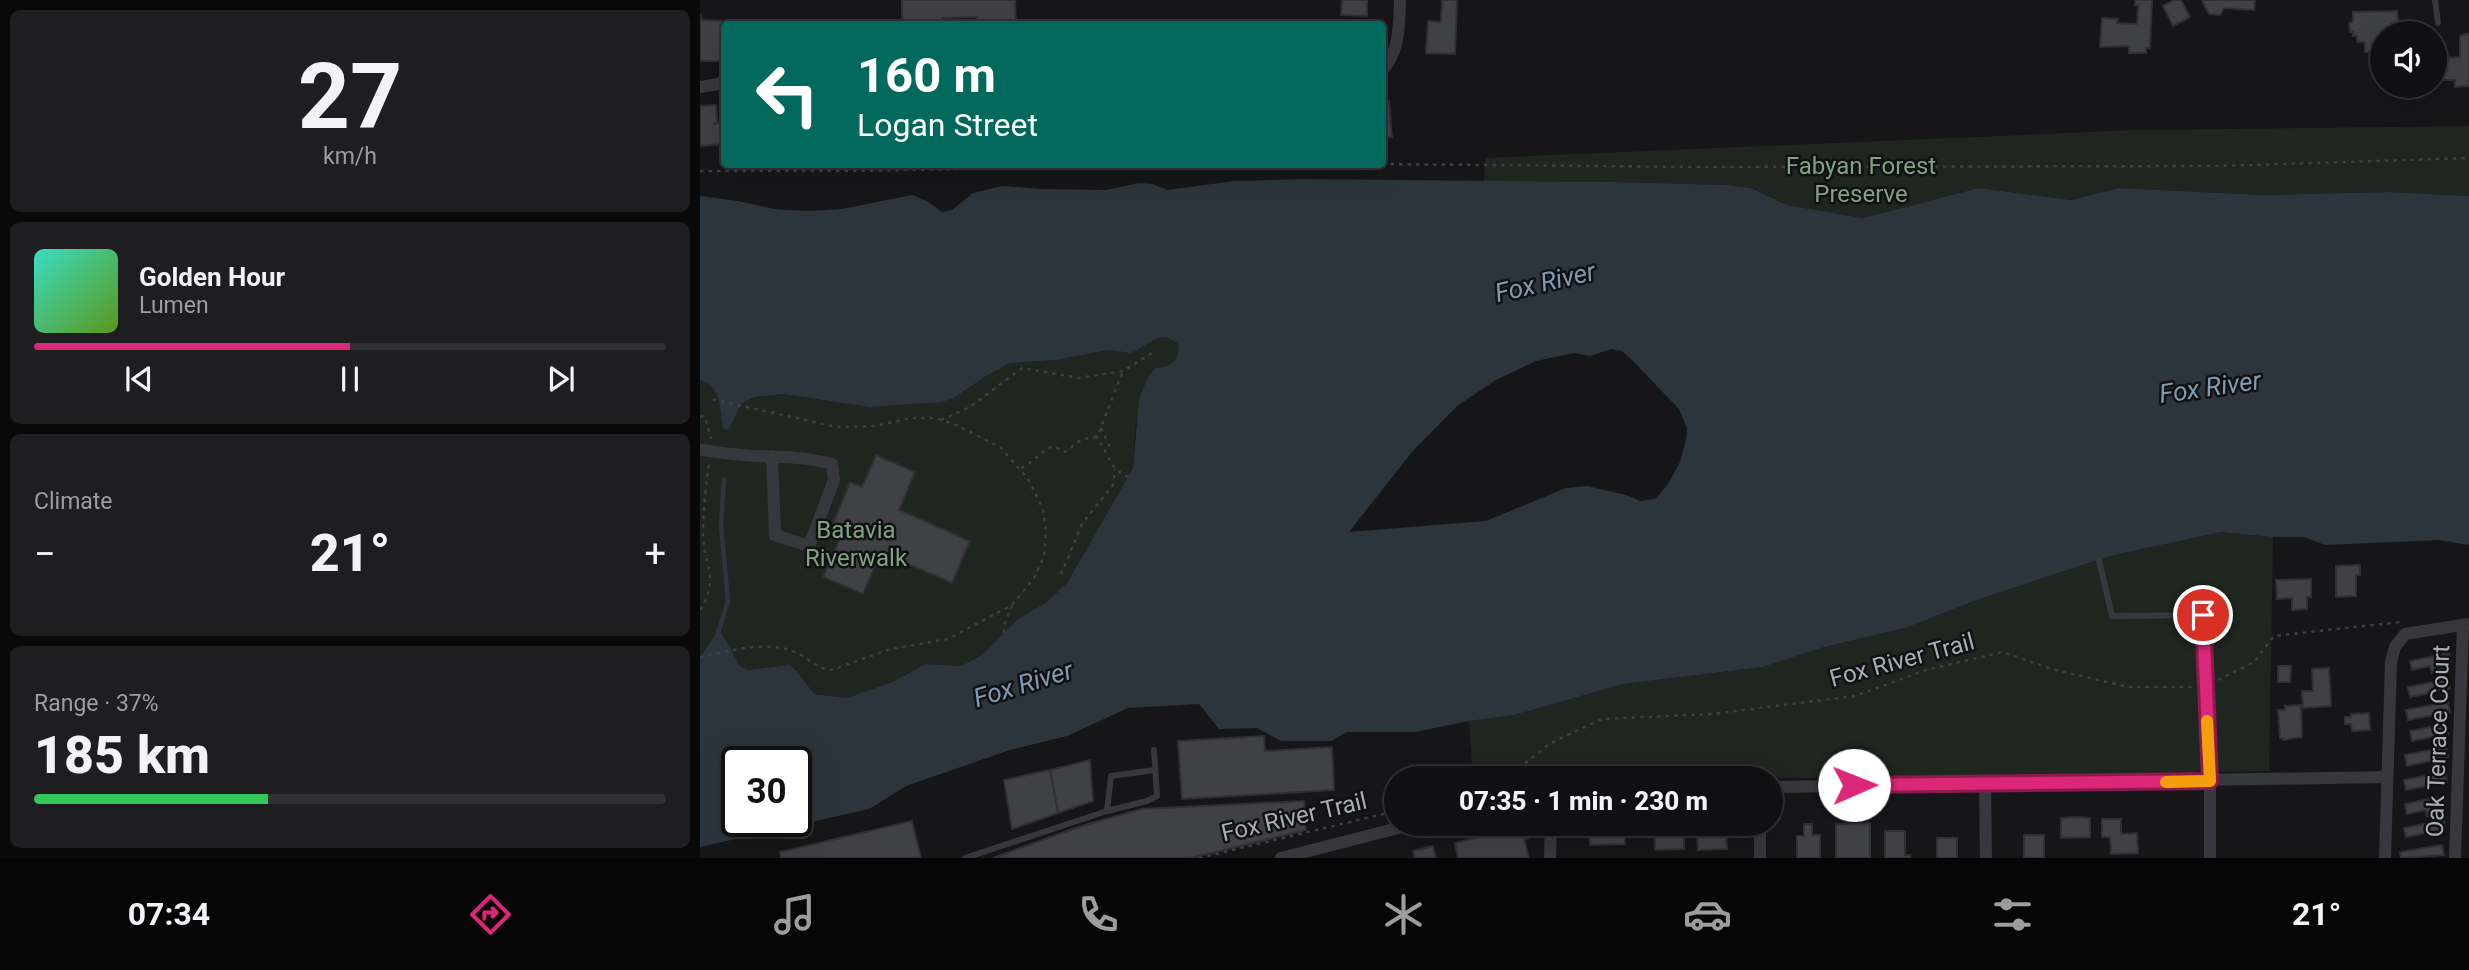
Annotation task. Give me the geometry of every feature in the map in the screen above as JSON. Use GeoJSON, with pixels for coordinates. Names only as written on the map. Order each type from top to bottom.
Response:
{"type":"FeatureCollection","features":[{"type":"Feature","properties":{"kind":"street"},"geometry":{"type":"LineString","coordinates":[[1386,66],[1392,59],[1398,35],[1400,0]]}},
{"type":"Feature","properties":{"kind":"street"},"geometry":{"type":"LineString","coordinates":[[700,87],[721,84]]}},
{"type":"Feature","properties":{"kind":"street"},"geometry":{"type":"LineString","coordinates":[[706,450],[813,459],[832,464],[834,480],[809,546],[775,535],[772,456]]}},
{"type":"Feature","properties":{"kind":"street"},"geometry":{"type":"LineString","coordinates":[[2203,615],[2210,781],[2210,858]]}},
{"type":"Feature","properties":{"kind":"street"},"geometry":{"type":"LineString","coordinates":[[2385,858],[2391,662],[2395,647],[2405,634],[2466,625]]}},
{"type":"Feature","properties":{"kind":"street","name":"Oak Terrace Court"},"geometry":{"type":"LineString","coordinates":[[2455,858],[2466,625]]}},
{"type":"Feature","properties":{"kind":"street"},"geometry":{"type":"LineString","coordinates":[[1783,787],[2386,777]]}},
{"type":"Feature","properties":{"kind":"street"},"geometry":{"type":"LineString","coordinates":[[1985,783],[1986,858]]}},
{"type":"Feature","properties":{"kind":"street"},"geometry":{"type":"LineString","coordinates":[[1281,858],[1302,855],[1384,832]]}},
{"type":"Feature","properties":{"kind":"street"},"geometry":{"type":"LineString","coordinates":[[1550,858],[1551,836]]}},
{"type":"Feature","properties":{"kind":"street"},"geometry":{"type":"LineString","coordinates":[[1760,836],[1760,858]]}},
{"type":"Feature","properties":{"kind":"lane"},"geometry":{"type":"LineString","coordinates":[[2435,0],[2438,21]]}},
{"type":"Feature","properties":{"kind":"lane"},"geometry":{"type":"LineString","coordinates":[[2099,560],[2112,616],[2203,615]]}},
{"type":"Feature","properties":{"kind":"lane"},"geometry":{"type":"LineString","coordinates":[[965,858],[1157,796],[1154,750]]}},
{"type":"Feature","properties":{"kind":"lane"},"geometry":{"type":"LineString","coordinates":[[1107,811],[1111,776],[1155,770]]}},
{"type":"Feature","properties":{"kind":"path"},"geometry":{"type":"LineString","coordinates":[[1386,164],[1685,167],[2219,166],[2469,158]]}},
{"type":"Feature","properties":{"kind":"path"},"geometry":{"type":"LineString","coordinates":[[700,171],[1020,168]]}},
{"type":"Feature","properties":{"kind":"path"},"geometry":{"type":"LineString","coordinates":[[941,420],[970,407],[1021,368],[1079,378],[1123,371],[1156,351]]}},
{"type":"Feature","properties":{"kind":"path"},"geometry":{"type":"LineString","coordinates":[[1020,468],[1034,461],[1040,452],[1053,446],[1065,452],[1082,439],[1094,438],[1101,428],[1123,371]]}},
{"type":"Feature","properties":{"kind":"path"},"geometry":{"type":"LineString","coordinates":[[711,399],[836,426],[875,426],[912,418],[941,420],[959,426],[1001,448],[1028,479],[1043,509],[1046,532],[1044,556],[1034,578],[1012,605],[1004,625],[1004,633]]}},
{"type":"Feature","properties":{"kind":"path"},"geometry":{"type":"LineString","coordinates":[[700,416],[705,417],[709,431],[703,539],[710,573],[710,591],[700,610]]}},
{"type":"Feature","properties":{"kind":"path"},"geometry":{"type":"LineString","coordinates":[[1101,428],[1110,447]]}},
{"type":"Feature","properties":{"kind":"path"},"geometry":{"type":"LineString","coordinates":[[1096,435],[1115,469],[1128,477]]}},
{"type":"Feature","properties":{"kind":"path"},"geometry":{"type":"LineString","coordinates":[[1061,574],[1082,524],[1114,485],[1115,469]]}},
{"type":"Feature","properties":{"kind":"path"},"geometry":{"type":"LineString","coordinates":[[700,657],[753,646],[796,653],[822,670],[831,670],[891,649],[948,639],[1012,605]]}},
{"type":"Feature","properties":{"kind":"path","name":"Fox River Trail"},"geometry":{"type":"LineString","coordinates":[[1521,766],[1549,744],[1602,719],[1712,714],[1855,696],[1926,670],[2003,652],[2052,669],[2128,687],[2206,687],[2254,662],[2274,636],[2399,622]]}},
{"type":"Feature","properties":{"kind":"path","name":"Fox River Trail"},"geometry":{"type":"LineString","coordinates":[[1199,858],[1384,814]]}},
{"type":"Feature","properties":{"kind":"green space","name":"Fabyan Forest Preserve"},"geometry":{"type":"Polygon","coordinates":[[[2469,126],[2469,196],[2390,192],[2262,195],[2119,188],[2071,200],[1979,188],[1863,218],[1787,205],[1751,188],[1727,185],[1484,181],[1485,158],[2136,130],[2469,126]]]}},
{"type":"Feature","properties":{"kind":"green space","name":"Batavia Riverwalk"},"geometry":{"type":"Polygon","coordinates":[[[1155,337],[1171,338],[1178,344],[1178,355],[1136,422],[1133,468],[1067,583],[1047,602],[1018,619],[982,655],[961,666],[926,664],[892,682],[847,698],[814,694],[790,665],[748,670],[741,667],[721,632],[716,633],[700,657],[700,380],[716,392],[729,428],[742,403],[755,397],[783,394],[869,407],[954,398],[1010,363],[1056,360],[1109,350],[1131,353],[1155,337]]]}},
{"type":"Feature","properties":{"kind":"green space"},"geometry":{"type":"Polygon","coordinates":[[[2221,532],[2273,537],[2269,771],[1783,778],[1783,766],[1472,766],[1469,721],[1514,715],[1623,684],[1763,667],[1821,648],[1908,627],[1974,601],[2110,556],[2221,532]]]}},
{"type":"Feature","properties":{"kind":"water","name":"Fox River"},"geometry":{"type":"Polygon","coordinates":[[[1302,179],[1727,185],[1751,188],[1787,205],[1863,218],[1979,188],[2071,200],[2119,188],[2262,195],[2390,192],[2469,196],[2469,545],[2439,540],[2325,545],[2304,537],[2221,532],[2110,556],[1974,601],[1908,627],[1821,648],[1763,667],[1623,684],[1514,715],[1415,732],[1347,732],[1331,741],[1281,741],[1257,728],[1219,729],[1199,704],[1128,708],[1067,736],[1010,750],[906,786],[869,809],[812,822],[812,746],[721,746],[721,837],[744,837],[700,847],[700,657],[716,633],[721,632],[741,667],[748,670],[790,665],[814,694],[847,698],[892,682],[926,664],[961,666],[982,655],[1018,619],[1047,602],[1067,583],[1133,468],[1139,399],[1148,377],[1156,368],[1174,362],[1178,355],[1178,344],[1172,339],[1160,338],[1131,353],[1109,350],[1056,360],[1010,363],[954,398],[941,402],[869,407],[783,394],[755,397],[742,403],[726,430],[723,427],[716,392],[700,380],[700,196],[774,209],[808,211],[842,209],[912,195],[927,201],[942,212],[952,210],[973,193],[1002,186],[1106,190],[1139,183],[1153,184],[1167,190],[1235,181],[1302,179]],[[1611,349],[1590,356],[1574,353],[1536,361],[1496,380],[1457,406],[1412,452],[1349,532],[1486,521],[1566,488],[1587,486],[1640,501],[1655,499],[1668,484],[1680,462],[1687,428],[1679,409],[1622,351],[1611,349]]]}},
{"type":"Feature","properties":{"kind":"building"},"geometry":{"type":"Polygon","coordinates":[[[902,0],[1015,0],[1016,21],[978,21],[977,17],[902,21],[902,0]]]}},
{"type":"Feature","properties":{"kind":"building"},"geometry":{"type":"Polygon","coordinates":[[[1342,0],[1367,0],[1367,16],[1341,15],[1342,0]]]}},
{"type":"Feature","properties":{"kind":"building"},"geometry":{"type":"Polygon","coordinates":[[[1442,0],[1457,0],[1455,54],[1426,53],[1428,21],[1441,22],[1442,0]]]}},
{"type":"Feature","properties":{"kind":"building"},"geometry":{"type":"Polygon","coordinates":[[[2135,0],[2152,0],[2150,48],[2146,48],[2146,53],[2129,53],[2129,46],[2100,47],[2102,18],[2118,19],[2117,23],[2137,24],[2138,5],[2135,5],[2135,0]]]}},
{"type":"Feature","properties":{"kind":"building"},"geometry":{"type":"Polygon","coordinates":[[[2174,0],[2181,0],[2190,17],[2173,26],[2163,6],[2174,0]]]}},
{"type":"Feature","properties":{"kind":"building"},"geometry":{"type":"Polygon","coordinates":[[[2202,0],[2255,0],[2254,10],[2224,8],[2220,15],[2209,14],[2202,0]]]}},
{"type":"Feature","properties":{"kind":"building"},"geometry":{"type":"Polygon","coordinates":[[[2397,11],[2398,21],[2370,21],[2370,52],[2365,52],[2365,42],[2357,42],[2357,36],[2350,32],[2349,23],[2353,22],[2353,12],[2397,11]]]}},
{"type":"Feature","properties":{"kind":"building"},"geometry":{"type":"Polygon","coordinates":[[[700,14],[702,20],[724,21],[721,21],[721,61],[700,61],[700,14]]]}},
{"type":"Feature","properties":{"kind":"building"},"geometry":{"type":"Polygon","coordinates":[[[2469,34],[2469,86],[2455,87],[2455,80],[2447,80],[2447,58],[2460,57],[2460,36],[2469,34]]]}},
{"type":"Feature","properties":{"kind":"building"},"geometry":{"type":"Polygon","coordinates":[[[1386,101],[1389,101],[1392,137],[1386,138],[1386,101]]]}},
{"type":"Feature","properties":{"kind":"building"},"geometry":{"type":"Polygon","coordinates":[[[716,105],[717,122],[713,124],[721,123],[721,144],[700,146],[700,106],[716,105]]]}},
{"type":"Feature","properties":{"kind":"building"},"geometry":{"type":"Polygon","coordinates":[[[876,455],[915,472],[899,510],[970,541],[952,583],[881,552],[863,594],[823,577],[843,531],[832,526],[850,482],[862,487],[876,455]]]}},
{"type":"Feature","properties":{"kind":"building"},"geometry":{"type":"Polygon","coordinates":[[[2360,565],[2360,575],[2356,575],[2356,596],[2336,597],[2336,566],[2360,565]]]}},
{"type":"Feature","properties":{"kind":"building"},"geometry":{"type":"Polygon","coordinates":[[[2311,579],[2311,597],[2307,597],[2307,609],[2292,610],[2292,598],[2277,599],[2276,580],[2311,579]]]}},
{"type":"Feature","properties":{"kind":"building"},"geometry":{"type":"Polygon","coordinates":[[[2449,653],[2451,662],[2445,663],[2446,670],[2432,673],[2430,666],[2412,670],[2410,661],[2449,653]]]}},
{"type":"Feature","properties":{"kind":"building"},"geometry":{"type":"Polygon","coordinates":[[[2278,666],[2291,666],[2290,682],[2278,682],[2278,666]]]}},
{"type":"Feature","properties":{"kind":"building"},"geometry":{"type":"Polygon","coordinates":[[[2329,668],[2331,706],[2303,708],[2302,691],[2313,691],[2312,669],[2329,668]]]}},
{"type":"Feature","properties":{"kind":"building"},"geometry":{"type":"Polygon","coordinates":[[[2448,679],[2450,689],[2410,697],[2408,687],[2448,679]]]}},
{"type":"Feature","properties":{"kind":"building"},"geometry":{"type":"Polygon","coordinates":[[[2448,702],[2450,712],[2408,720],[2406,710],[2448,702]]]}},
{"type":"Feature","properties":{"kind":"building"},"geometry":{"type":"Polygon","coordinates":[[[2301,705],[2302,737],[2283,740],[2280,738],[2278,710],[2285,710],[2285,706],[2301,705]]]}},
{"type":"Feature","properties":{"kind":"building"},"geometry":{"type":"Polygon","coordinates":[[[2369,713],[2370,730],[2352,731],[2351,724],[2345,724],[2345,717],[2351,717],[2351,714],[2369,713]]]}},
{"type":"Feature","properties":{"kind":"building"},"geometry":{"type":"Polygon","coordinates":[[[2446,724],[2448,734],[2412,741],[2410,731],[2446,724]]]}},
{"type":"Feature","properties":{"kind":"building"},"geometry":{"type":"Polygon","coordinates":[[[1264,736],[1265,751],[1332,747],[1334,790],[1182,799],[1178,741],[1264,736]]]}},
{"type":"Feature","properties":{"kind":"building"},"geometry":{"type":"Polygon","coordinates":[[[2446,747],[2448,757],[2407,766],[2405,755],[2446,747]]]}},
{"type":"Feature","properties":{"kind":"building"},"geometry":{"type":"Polygon","coordinates":[[[1090,760],[1093,801],[1058,813],[1050,770],[1090,760]]]}},
{"type":"Feature","properties":{"kind":"building"},"geometry":{"type":"Polygon","coordinates":[[[1050,770],[1058,813],[1012,829],[1004,780],[1050,770]]]}},
{"type":"Feature","properties":{"kind":"building"},"geometry":{"type":"Polygon","coordinates":[[[2445,772],[2447,782],[2406,790],[2404,780],[2445,772]]]}},
{"type":"Feature","properties":{"kind":"building"},"geometry":{"type":"Polygon","coordinates":[[[2444,796],[2446,806],[2437,808],[2439,814],[2427,816],[2426,810],[2407,814],[2405,804],[2444,796]]]}},
{"type":"Feature","properties":{"kind":"building"},"geometry":{"type":"Polygon","coordinates":[[[1304,801],[1306,830],[1191,858],[993,858],[1081,826],[1142,809],[1304,801]]]}},
{"type":"Feature","properties":{"kind":"building"},"geometry":{"type":"Polygon","coordinates":[[[2061,818],[2090,818],[2090,837],[2061,838],[2061,818]]]}},
{"type":"Feature","properties":{"kind":"building"},"geometry":{"type":"Polygon","coordinates":[[[2102,819],[2121,819],[2121,834],[2137,833],[2138,853],[2111,854],[2110,837],[2102,837],[2102,819]]]}},
{"type":"Feature","properties":{"kind":"building"},"geometry":{"type":"Polygon","coordinates":[[[2444,820],[2445,829],[2406,837],[2404,828],[2444,820]]]}},
{"type":"Feature","properties":{"kind":"building"},"geometry":{"type":"Polygon","coordinates":[[[912,821],[921,858],[781,858],[780,852],[912,821]]]}},
{"type":"Feature","properties":{"kind":"building"},"geometry":{"type":"Polygon","coordinates":[[[1870,823],[1870,858],[1836,858],[1836,824],[1870,823]]]}},
{"type":"Feature","properties":{"kind":"building"},"geometry":{"type":"Polygon","coordinates":[[[1804,824],[1812,824],[1812,835],[1820,835],[1820,858],[1797,858],[1797,836],[1804,836],[1804,824]]]}},
{"type":"Feature","properties":{"kind":"building"},"geometry":{"type":"Polygon","coordinates":[[[1885,831],[1905,831],[1905,855],[1910,855],[1910,858],[1885,858],[1885,831]]]}},
{"type":"Feature","properties":{"kind":"building"},"geometry":{"type":"Polygon","coordinates":[[[2024,835],[2044,835],[2044,858],[2024,858],[2024,835]]]}},
{"type":"Feature","properties":{"kind":"building"},"geometry":{"type":"Polygon","coordinates":[[[1482,836],[1528,836],[1524,839],[1529,858],[1458,858],[1455,843],[1482,836]]]}},
{"type":"Feature","properties":{"kind":"building"},"geometry":{"type":"Polygon","coordinates":[[[1590,836],[1625,836],[1625,844],[1590,845],[1590,836]]]}},
{"type":"Feature","properties":{"kind":"building"},"geometry":{"type":"Polygon","coordinates":[[[1655,836],[1684,836],[1684,849],[1655,850],[1655,836]]]}},
{"type":"Feature","properties":{"kind":"building"},"geometry":{"type":"Polygon","coordinates":[[[1697,836],[1726,836],[1727,849],[1698,850],[1697,836]]]}},
{"type":"Feature","properties":{"kind":"building"},"geometry":{"type":"Polygon","coordinates":[[[1937,838],[1957,838],[1957,858],[1937,858],[1937,838]]]}},
{"type":"Feature","properties":{"kind":"building"},"geometry":{"type":"Polygon","coordinates":[[[2442,845],[2444,855],[2401,858],[2400,852],[2442,845]]]}},
{"type":"Feature","properties":{"kind":"building"},"geometry":{"type":"Polygon","coordinates":[[[1433,846],[1436,858],[1415,858],[1413,851],[1433,846]]]}},
{"type":"Feature","properties":{"kind":"waterway"},"geometry":{"type":"LineString","coordinates":[[718,633],[728,601],[721,525],[724,479]]}},
{"type":"Feature","properties":{"kind":"slow traffic"},"geometry":{"type":"LineString","coordinates":[[2166,782],[2210,781],[2207,721]]}},
{"type":"Feature","properties":{"kind":"route"},"geometry":{"type":"LineString","coordinates":[[1854,785],[2210,781],[2203,615]]}}]}
